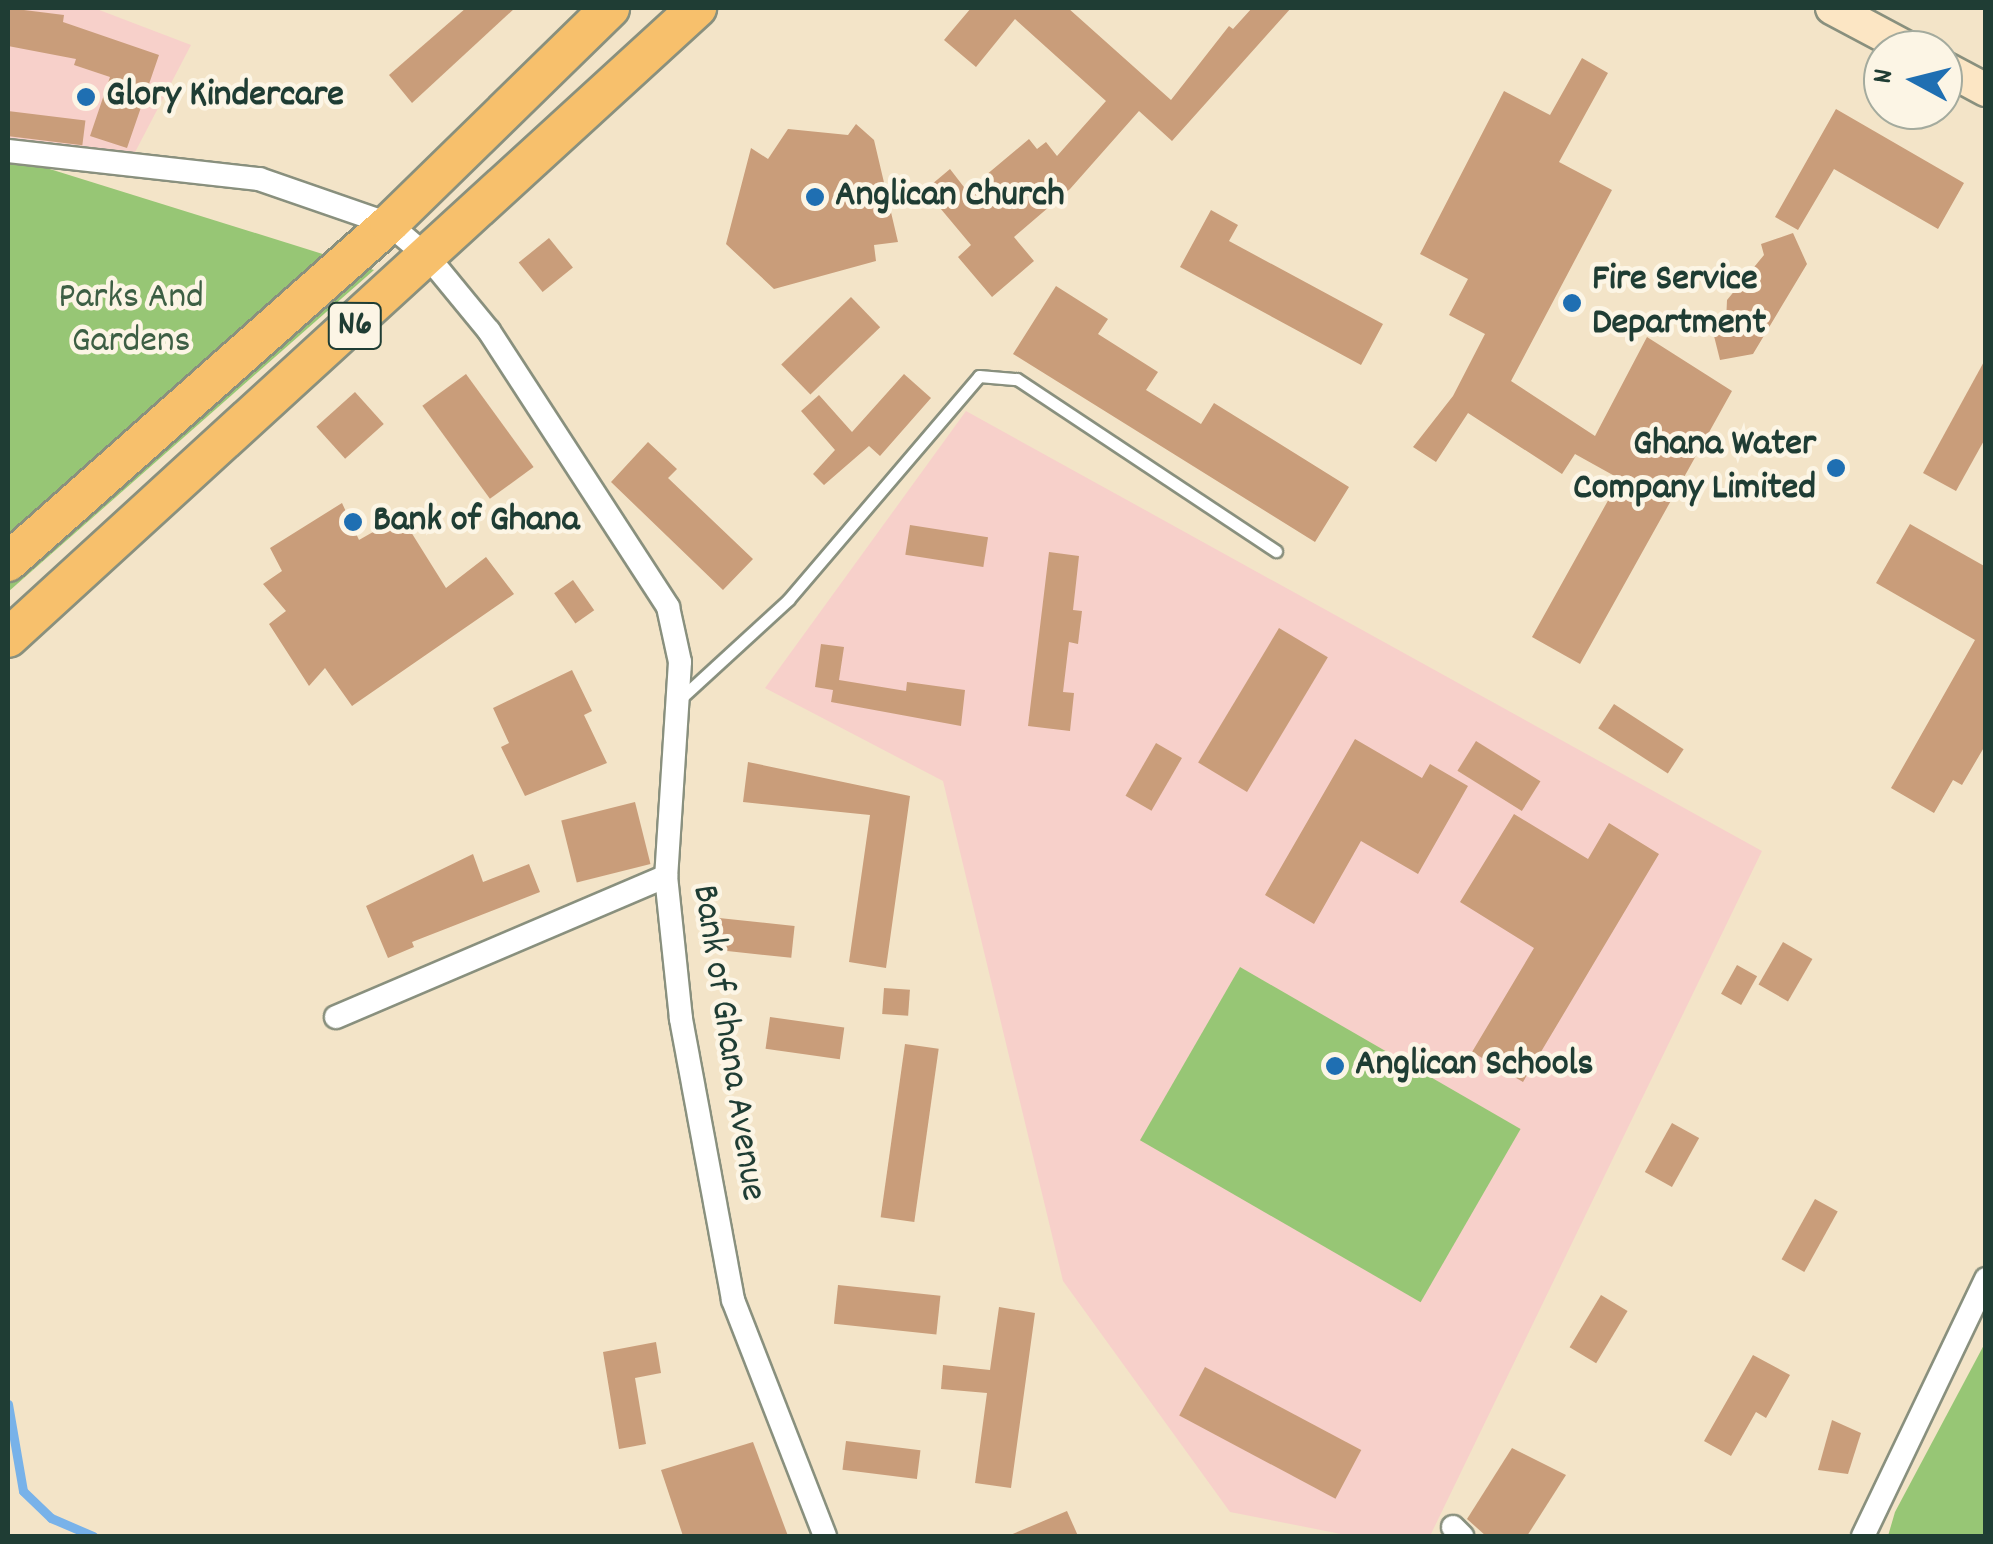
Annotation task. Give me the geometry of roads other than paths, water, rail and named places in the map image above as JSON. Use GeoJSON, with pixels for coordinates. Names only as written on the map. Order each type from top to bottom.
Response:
{"type":"FeatureCollection","features":[{"type":"Feature","properties":{"kind":"main road","name":"N6"},"geometry":{"type":"LineString","coordinates":[[8,562],[390,224],[610,8]]}},
{"type":"Feature","properties":{"kind":"main road","name":"N6"},"geometry":{"type":"LineString","coordinates":[[8,638],[429,258],[697,8]]}},
{"type":"Feature","properties":{"kind":"street"},"geometry":{"type":"LineString","coordinates":[[1832,8],[1873,30]]}},
{"type":"Feature","properties":{"kind":"street"},"geometry":{"type":"LineString","coordinates":[[1963,78],[1986,90]]}},
{"type":"Feature","properties":{"kind":"street"},"geometry":{"type":"LineString","coordinates":[[8,151],[259,178],[390,224]]}},
{"type":"Feature","properties":{"kind":"street","name":"Bank of Ghana Avenue"},"geometry":{"type":"LineString","coordinates":[[390,224],[429,258],[521,376],[668,607],[680,662],[666,876],[680,1018],[733,1300],[824,1536]]}},
{"type":"Feature","properties":{"kind":"street"},"geometry":{"type":"LineString","coordinates":[[336,1017],[666,876]]}},
{"type":"Feature","properties":{"kind":"street"},"geometry":{"type":"LineString","coordinates":[[1864,1536],[1986,1279]]}},
{"type":"Feature","properties":{"kind":"lane"},"geometry":{"type":"LineString","coordinates":[[680,699],[788,600],[978,376],[1017,379],[1276,552]]}},
{"type":"Feature","properties":{"kind":"waterway"},"geometry":{"type":"LineString","coordinates":[[8,1404],[23,1491],[51,1518],[93,1536]]}},
{"type":"Feature","properties":{"kind":"place","name":"Glory Kindercare"},"geometry":{"type":"Point","coordinates":[86,97]}},
{"type":"Feature","properties":{"kind":"place","name":"Anglican Church"},"geometry":{"type":"Point","coordinates":[815,197]}},
{"type":"Feature","properties":{"kind":"place","name":"Fire Service Department"},"geometry":{"type":"Point","coordinates":[1572,303]}},
{"type":"Feature","properties":{"kind":"place","name":"Ghana Water Company Limited"},"geometry":{"type":"Point","coordinates":[1836,468]}},
{"type":"Feature","properties":{"kind":"place","name":"Bank of Ghana"},"geometry":{"type":"Point","coordinates":[353,522]}},
{"type":"Feature","properties":{"kind":"place","name":"Anglican Schools"},"geometry":{"type":"Point","coordinates":[1335,1066]}},
{"type":"Feature","properties":{"kind":"park label","name":"Parks And Gardens"},"geometry":{"type":"Point","coordinates":[131,321]}}]}
